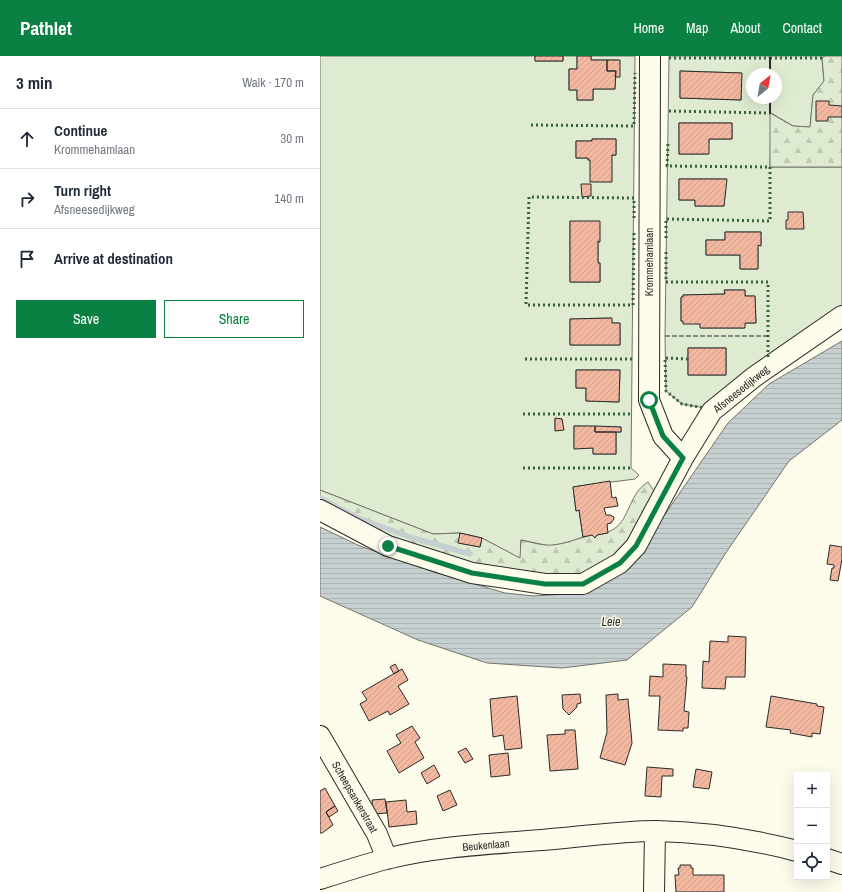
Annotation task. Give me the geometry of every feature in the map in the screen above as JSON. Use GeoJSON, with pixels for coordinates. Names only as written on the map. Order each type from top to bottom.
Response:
{"type":"FeatureCollection","features":[{"type":"Feature","properties":{"kind":"street","name":"Krommehamlaan"},"geometry":{"type":"LineString","coordinates":[[650,56],[649,400],[663,436],[683,458]]}},
{"type":"Feature","properties":{"kind":"street","name":"Afsneesedijkweg"},"geometry":{"type":"LineString","coordinates":[[320,510],[388,546],[472,573],[545,584],[583,584],[620,563],[636,546],[683,458],[712,411],[754,377],[842,316]]}},
{"type":"Feature","properties":{"kind":"street","name":"Scheepsankerstraat"},"geometry":{"type":"LineString","coordinates":[[320,736],[377,834],[387,859]]}},
{"type":"Feature","properties":{"kind":"street","name":"Beukenlaan"},"geometry":{"type":"LineString","coordinates":[[320,880],[387,859],[433,850],[655,831],[728,836],[767,843],[794,850]]}},
{"type":"Feature","properties":{"kind":"street"},"geometry":{"type":"LineString","coordinates":[[654,892],[655,831]]}},
{"type":"Feature","properties":{"kind":"street"},"geometry":{"type":"LineString","coordinates":[[830,860],[842,864]]}},
{"type":"Feature","properties":{"kind":"green space"},"geometry":{"type":"Polygon","coordinates":[[[320,56],[535,56],[535,61],[563,61],[563,56],[577,56],[577,69],[569,69],[569,90],[577,90],[577,100],[593,100],[593,89],[615,89],[615,77],[619,60],[591,60],[591,56],[635,56],[631,468],[639,475],[635,479],[573,487],[576,511],[579,510],[583,537],[570,542],[550,546],[521,540],[521,559],[482,538],[460,533],[433,534],[320,490],[320,56]],[[592,139],[592,141],[576,141],[576,158],[588,158],[588,160],[590,160],[616,155],[616,139],[592,139]],[[570,221],[570,282],[600,282],[598,241],[600,242],[570,221]],[[611,318],[570,319],[570,345],[620,345],[620,323],[612,323],[611,318]],[[576,370],[576,388],[586,388],[586,401],[619,402],[620,370],[576,370]],[[555,419],[555,430],[563,430],[562,419],[555,419]],[[574,426],[574,448],[593,448],[593,454],[616,454],[616,432],[621,432],[621,427],[574,426]]]}},
{"type":"Feature","properties":{"kind":"green space"},"geometry":{"type":"Polygon","coordinates":[[[669,56],[825,56],[822,59],[824,81],[813,95],[810,127],[793,126],[771,113],[770,167],[842,167],[842,309],[705,408],[682,404],[666,391],[665,336],[669,56]],[[680,71],[680,98],[741,100],[741,73],[680,71]],[[679,123],[679,154],[708,154],[709,139],[732,139],[732,123],[679,123]],[[679,179],[679,200],[695,200],[695,206],[724,206],[726,179],[679,179]],[[725,232],[725,240],[706,240],[706,255],[740,255],[740,269],[758,269],[758,245],[761,245],[761,232],[725,232]],[[725,290],[725,294],[683,295],[681,298],[681,321],[700,324],[701,328],[744,328],[745,323],[756,323],[755,296],[745,296],[745,290],[725,290]],[[688,348],[688,375],[726,375],[726,348],[688,348]]]}},
{"type":"Feature","properties":{"kind":"green space"},"geometry":{"type":"Polygon","coordinates":[[[825,56],[842,56],[842,167],[770,167],[770,113],[793,126],[810,127],[813,95],[824,81],[822,58],[825,56]]]}},
{"type":"Feature","properties":{"kind":"green space"},"geometry":{"type":"Polygon","coordinates":[[[648,482],[656,494],[626,547],[594,570],[572,576],[520,575],[469,565],[407,543],[320,504],[320,490],[433,534],[460,533],[459,543],[480,547],[482,538],[520,558],[521,540],[545,545],[557,544],[592,535],[595,537],[614,529],[624,519],[633,498],[638,491],[648,482]]]}},
{"type":"Feature","properties":{"kind":"water","name":"Leie"},"geometry":{"type":"Polygon","coordinates":[[[842,341],[842,420],[789,461],[725,554],[692,607],[627,660],[562,668],[487,663],[418,640],[320,596],[320,527],[360,546],[434,572],[505,593],[534,596],[565,594],[603,583],[632,562],[728,423],[769,384],[842,341]]]}},
{"type":"Feature","properties":{"kind":"building"},"geometry":{"type":"Polygon","coordinates":[[[535,56],[563,56],[563,61],[535,61],[535,56]]]}},
{"type":"Feature","properties":{"kind":"building"},"geometry":{"type":"Polygon","coordinates":[[[577,56],[591,56],[591,60],[607,60],[607,71],[616,71],[615,89],[593,89],[593,100],[577,100],[577,90],[569,90],[569,69],[577,69],[577,56]]]}},
{"type":"Feature","properties":{"kind":"building"},"geometry":{"type":"Polygon","coordinates":[[[607,60],[620,60],[620,77],[615,77],[616,71],[607,71],[607,60]]]}},
{"type":"Feature","properties":{"kind":"building"},"geometry":{"type":"Polygon","coordinates":[[[680,71],[742,73],[741,100],[680,98],[680,71]]]}},
{"type":"Feature","properties":{"kind":"building"},"geometry":{"type":"Polygon","coordinates":[[[816,101],[829,101],[829,105],[842,106],[842,117],[828,117],[828,121],[816,121],[816,101]]]}},
{"type":"Feature","properties":{"kind":"building"},"geometry":{"type":"Polygon","coordinates":[[[679,123],[732,123],[732,139],[709,139],[709,154],[679,154],[679,123]]]}},
{"type":"Feature","properties":{"kind":"building"},"geometry":{"type":"Polygon","coordinates":[[[592,139],[616,139],[616,155],[612,155],[612,182],[590,182],[590,160],[588,160],[588,158],[576,158],[576,141],[592,141],[592,139]]]}},
{"type":"Feature","properties":{"kind":"building"},"geometry":{"type":"Polygon","coordinates":[[[679,179],[727,179],[724,206],[695,206],[695,200],[679,200],[679,179]]]}},
{"type":"Feature","properties":{"kind":"building"},"geometry":{"type":"Polygon","coordinates":[[[581,184],[591,184],[591,196],[582,197],[581,184]]]}},
{"type":"Feature","properties":{"kind":"building"},"geometry":{"type":"Polygon","coordinates":[[[788,212],[803,212],[804,229],[786,229],[788,212]]]}},
{"type":"Feature","properties":{"kind":"building"},"geometry":{"type":"Polygon","coordinates":[[[570,221],[600,221],[598,263],[600,263],[600,282],[570,282],[570,221]]]}},
{"type":"Feature","properties":{"kind":"building"},"geometry":{"type":"Polygon","coordinates":[[[725,232],[761,232],[761,246],[758,245],[758,269],[740,269],[740,255],[706,255],[706,240],[725,240],[725,232]]]}},
{"type":"Feature","properties":{"kind":"building"},"geometry":{"type":"Polygon","coordinates":[[[724,290],[745,290],[745,296],[755,296],[756,323],[745,323],[745,328],[700,328],[700,324],[683,324],[683,321],[681,321],[681,297],[683,297],[683,295],[725,294],[724,290]]]}},
{"type":"Feature","properties":{"kind":"building"},"geometry":{"type":"Polygon","coordinates":[[[612,318],[612,323],[620,323],[620,345],[570,345],[570,319],[612,318]]]}},
{"type":"Feature","properties":{"kind":"building"},"geometry":{"type":"Polygon","coordinates":[[[688,348],[726,348],[726,375],[688,375],[688,348]]]}},
{"type":"Feature","properties":{"kind":"building"},"geometry":{"type":"Polygon","coordinates":[[[576,370],[620,370],[619,402],[586,401],[586,388],[576,388],[576,370]]]}},
{"type":"Feature","properties":{"kind":"building"},"geometry":{"type":"Polygon","coordinates":[[[555,418],[562,419],[564,430],[555,431],[555,418]]]}},
{"type":"Feature","properties":{"kind":"building"},"geometry":{"type":"Polygon","coordinates":[[[574,426],[595,426],[595,432],[616,432],[616,454],[593,454],[593,448],[574,449],[574,426]]]}},
{"type":"Feature","properties":{"kind":"building"},"geometry":{"type":"Polygon","coordinates":[[[595,426],[621,427],[621,432],[595,432],[595,426]]]}},
{"type":"Feature","properties":{"kind":"building"},"geometry":{"type":"Polygon","coordinates":[[[610,481],[612,498],[616,497],[618,506],[604,508],[606,515],[614,517],[611,523],[607,524],[608,533],[597,535],[595,538],[592,535],[583,537],[579,510],[576,511],[573,487],[610,481]]]}},
{"type":"Feature","properties":{"kind":"building"},"geometry":{"type":"Polygon","coordinates":[[[460,533],[482,538],[480,547],[458,543],[460,533]]]}},
{"type":"Feature","properties":{"kind":"building"},"geometry":{"type":"Polygon","coordinates":[[[830,545],[842,547],[842,559],[838,581],[830,580],[834,565],[827,564],[830,545]]]}},
{"type":"Feature","properties":{"kind":"building"},"geometry":{"type":"Polygon","coordinates":[[[728,636],[746,637],[745,677],[726,677],[725,689],[702,688],[703,661],[709,662],[710,641],[728,642],[728,636]]]}},
{"type":"Feature","properties":{"kind":"building"},"geometry":{"type":"Polygon","coordinates":[[[395,664],[399,671],[394,674],[390,667],[395,664]]]}},
{"type":"Feature","properties":{"kind":"building"},"geometry":{"type":"Polygon","coordinates":[[[663,664],[686,665],[687,677],[684,711],[689,712],[688,728],[683,728],[683,731],[658,730],[660,696],[649,696],[650,676],[663,677],[663,664]]]}},
{"type":"Feature","properties":{"kind":"building"},"geometry":{"type":"Polygon","coordinates":[[[402,669],[408,680],[398,686],[409,704],[390,715],[388,711],[369,721],[360,704],[367,700],[362,692],[402,669]]]}},
{"type":"Feature","properties":{"kind":"building"},"geometry":{"type":"Polygon","coordinates":[[[580,694],[581,703],[577,704],[577,707],[569,715],[563,709],[562,695],[580,694]]]}},
{"type":"Feature","properties":{"kind":"building"},"geometry":{"type":"Polygon","coordinates":[[[618,694],[618,700],[628,699],[632,743],[625,765],[600,758],[607,732],[606,695],[618,694]]]}},
{"type":"Feature","properties":{"kind":"building"},"geometry":{"type":"Polygon","coordinates":[[[517,696],[522,748],[505,750],[503,735],[493,737],[490,699],[517,696]]]}},
{"type":"Feature","properties":{"kind":"building"},"geometry":{"type":"Polygon","coordinates":[[[771,696],[817,704],[817,706],[824,707],[820,734],[812,733],[812,737],[790,733],[791,730],[766,727],[771,696]]]}},
{"type":"Feature","properties":{"kind":"building"},"geometry":{"type":"Polygon","coordinates":[[[412,726],[420,738],[415,742],[424,758],[399,773],[387,751],[401,743],[396,735],[412,726]]]}},
{"type":"Feature","properties":{"kind":"building"},"geometry":{"type":"Polygon","coordinates":[[[565,730],[575,730],[578,769],[550,771],[547,735],[565,734],[565,730]]]}},
{"type":"Feature","properties":{"kind":"building"},"geometry":{"type":"Polygon","coordinates":[[[466,748],[473,759],[465,763],[458,752],[466,748]]]}},
{"type":"Feature","properties":{"kind":"building"},"geometry":{"type":"Polygon","coordinates":[[[508,753],[510,775],[491,777],[489,755],[508,753]]]}},
{"type":"Feature","properties":{"kind":"building"},"geometry":{"type":"Polygon","coordinates":[[[434,765],[440,776],[427,784],[421,773],[434,765]]]}},
{"type":"Feature","properties":{"kind":"building"},"geometry":{"type":"Polygon","coordinates":[[[647,767],[673,769],[673,776],[662,776],[661,797],[645,796],[647,767]]]}},
{"type":"Feature","properties":{"kind":"building"},"geometry":{"type":"Polygon","coordinates":[[[696,769],[712,772],[709,789],[693,787],[696,769]]]}},
{"type":"Feature","properties":{"kind":"building"},"geometry":{"type":"Polygon","coordinates":[[[325,788],[335,806],[326,812],[333,825],[320,833],[320,791],[325,788]]]}},
{"type":"Feature","properties":{"kind":"building"},"geometry":{"type":"Polygon","coordinates":[[[450,790],[457,805],[443,811],[437,796],[450,790]]]}},
{"type":"Feature","properties":{"kind":"building"},"geometry":{"type":"Polygon","coordinates":[[[385,799],[387,813],[373,814],[372,800],[385,799]]]}},
{"type":"Feature","properties":{"kind":"building"},"geometry":{"type":"Polygon","coordinates":[[[406,800],[407,812],[416,811],[417,824],[389,827],[386,802],[406,800]]]}},
{"type":"Feature","properties":{"kind":"building"},"geometry":{"type":"Polygon","coordinates":[[[335,806],[338,811],[329,817],[326,812],[335,806]]]}},
{"type":"Feature","properties":{"kind":"building"},"geometry":{"type":"Polygon","coordinates":[[[680,865],[691,865],[691,868],[693,868],[693,875],[724,875],[724,892],[676,892],[675,875],[679,875],[678,868],[680,868],[680,865]]]}},
{"type":"Feature","properties":{"kind":"waterway"},"geometry":{"type":"LineString","coordinates":[[320,498],[358,518],[410,537],[470,554]]}},
{"type":"Feature","properties":{"kind":"hedge"},"geometry":{"type":"LineString","coordinates":[[669,58],[770,58],[770,56]]}},
{"type":"Feature","properties":{"kind":"hedge"},"geometry":{"type":"LineString","coordinates":[[770,58],[822,58]]}},
{"type":"Feature","properties":{"kind":"hedge"},"geometry":{"type":"LineString","coordinates":[[531,125],[634,126],[635,73]]}},
{"type":"Feature","properties":{"kind":"hedge"},"geometry":{"type":"LineString","coordinates":[[669,111],[770,113]]}},
{"type":"Feature","properties":{"kind":"hedge"},"geometry":{"type":"LineString","coordinates":[[666,238],[666,219],[770,221],[770,167],[667,166],[668,142]]}},
{"type":"Feature","properties":{"kind":"hedge"},"geometry":{"type":"LineString","coordinates":[[634,219],[634,198],[529,197],[526,305],[633,305],[634,233]]}},
{"type":"Feature","properties":{"kind":"hedge"},"geometry":{"type":"LineString","coordinates":[[666,252],[666,282],[768,282],[768,359]]}},
{"type":"Feature","properties":{"kind":"hedge"},"geometry":{"type":"LineString","coordinates":[[688,359],[665,358],[666,391],[682,404],[705,408]]}},
{"type":"Feature","properties":{"kind":"hedge"},"geometry":{"type":"LineString","coordinates":[[525,359],[632,359]]}},
{"type":"Feature","properties":{"kind":"hedge"},"geometry":{"type":"LineString","coordinates":[[523,414],[632,414]]}},
{"type":"Feature","properties":{"kind":"hedge"},"geometry":{"type":"LineString","coordinates":[[523,468],[631,468]]}},
{"type":"Feature","properties":{"kind":"fence"},"geometry":{"type":"LineString","coordinates":[[665,336],[768,336]]}},
{"type":"Feature","properties":{"kind":"wall"},"geometry":{"type":"LineString","coordinates":[[770,58],[770,68]]}},
{"type":"Feature","properties":{"kind":"wall"},"geometry":{"type":"LineString","coordinates":[[770,104],[770,113]]}},
{"type":"Feature","properties":{"kind":"route"},"geometry":{"type":"LineString","coordinates":[[388,546],[472,573],[545,584],[583,584],[620,563],[636,546],[683,458],[663,436],[649,400]]}}]}
